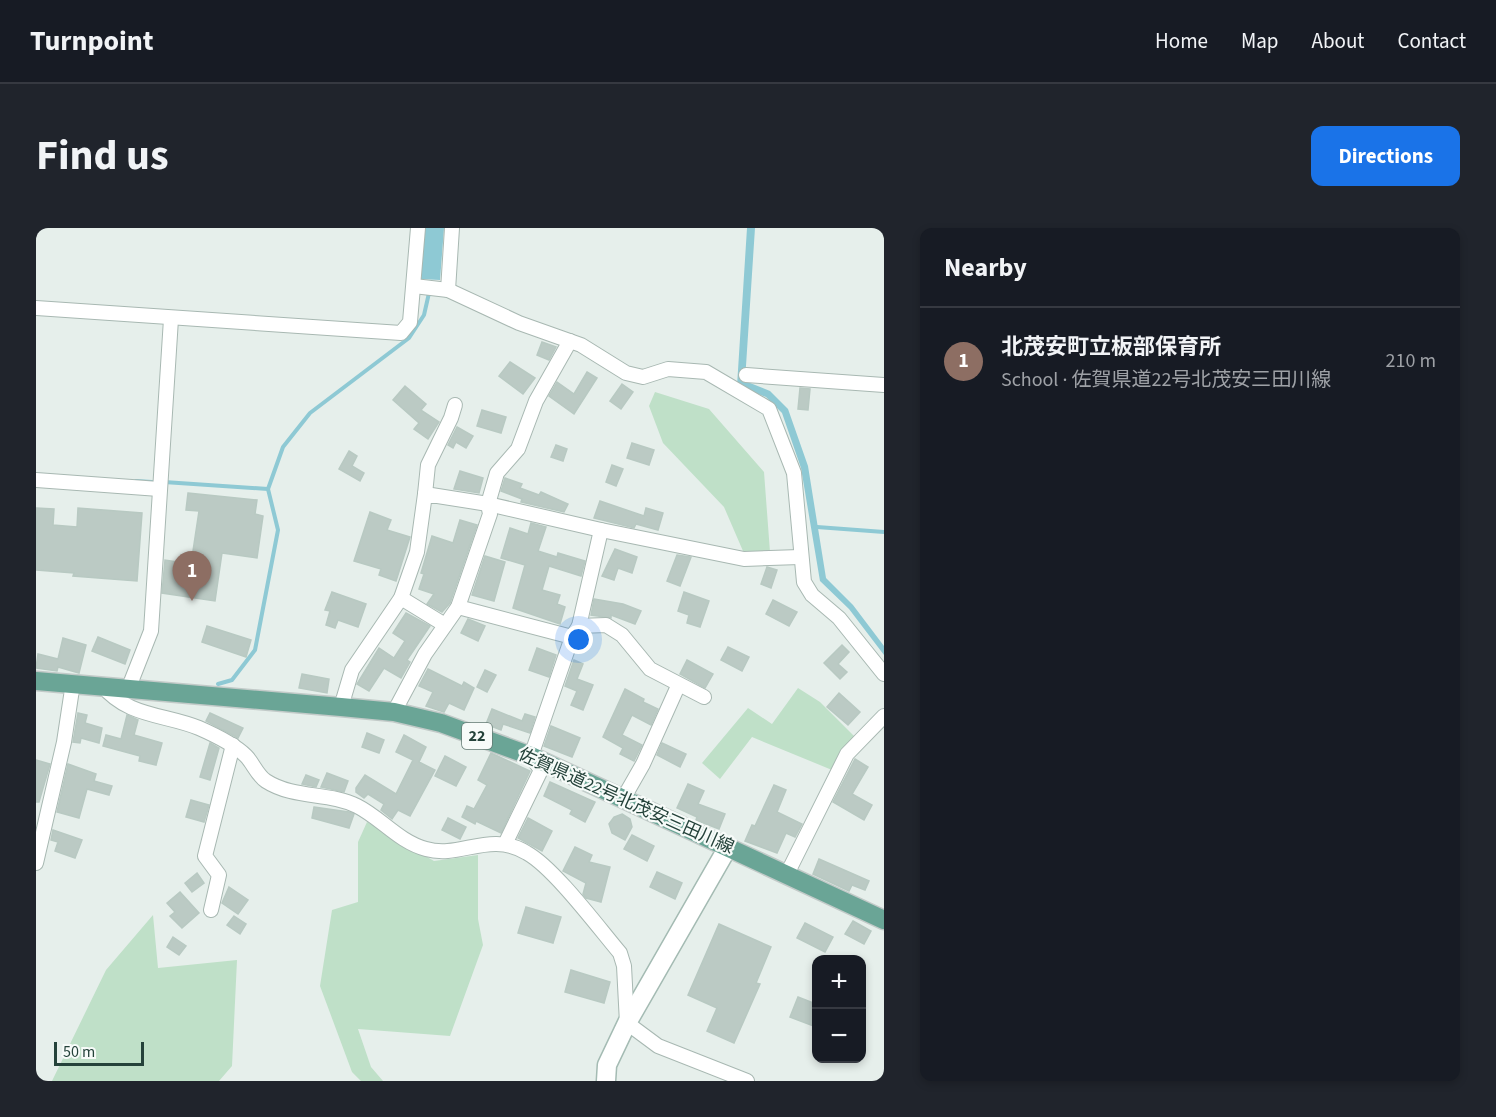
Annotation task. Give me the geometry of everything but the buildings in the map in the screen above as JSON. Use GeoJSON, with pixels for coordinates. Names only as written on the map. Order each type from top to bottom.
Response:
{"type":"FeatureCollection","features":[{"type":"Feature","properties":{"kind":"main road","name":"佐賀県道22号北茂安三田川線"},"geometry":{"type":"LineString","coordinates":[[36,681],[341,706],[394,712],[441,723],[531,756],[884,920]]}},
{"type":"Feature","properties":{"kind":"street"},"geometry":{"type":"LineString","coordinates":[[36,308],[401,333],[410,322],[418,228]]}},
{"type":"Feature","properties":{"kind":"street"},"geometry":{"type":"LineString","coordinates":[[448,290],[452,228]]}},
{"type":"Feature","properties":{"kind":"street"},"geometry":{"type":"LineString","coordinates":[[414,286],[448,290],[519,323],[581,345],[626,373],[643,378],[668,369],[706,372],[769,409],[794,473],[804,582],[812,595],[839,618],[884,674]]}},
{"type":"Feature","properties":{"kind":"street"},"geometry":{"type":"LineString","coordinates":[[129,687],[151,631],[171,319]]}},
{"type":"Feature","properties":{"kind":"street"},"geometry":{"type":"LineString","coordinates":[[394,712],[425,654],[458,607],[490,514],[488,504],[497,473],[518,449],[536,401],[570,341]]}},
{"type":"Feature","properties":{"kind":"street"},"geometry":{"type":"LineString","coordinates":[[746,375],[884,385]]}},
{"type":"Feature","properties":{"kind":"street"},"geometry":{"type":"LineString","coordinates":[[341,706],[352,670],[401,598],[417,552],[428,465],[452,418],[455,405]]}},
{"type":"Feature","properties":{"kind":"street"},"geometry":{"type":"LineString","coordinates":[[36,480],[159,489]]}},
{"type":"Feature","properties":{"kind":"street"},"geometry":{"type":"LineString","coordinates":[[425,494],[488,504],[744,559],[800,557]]}},
{"type":"Feature","properties":{"kind":"street"},"geometry":{"type":"LineString","coordinates":[[506,843],[541,770],[531,756],[575,631],[601,530]]}},
{"type":"Feature","properties":{"kind":"street"},"geometry":{"type":"LineString","coordinates":[[401,598],[445,625]]}},
{"type":"Feature","properties":{"kind":"street"},"geometry":{"type":"LineString","coordinates":[[458,607],[575,631],[606,626],[622,635],[650,669],[678,686],[704,697]]}},
{"type":"Feature","properties":{"kind":"street"},"geometry":{"type":"LineString","coordinates":[[36,863],[64,742],[73,683]]}},
{"type":"Feature","properties":{"kind":"street"},"geometry":{"type":"LineString","coordinates":[[102,685],[113,699],[134,710],[198,728],[233,745],[247,756],[263,779],[282,790],[356,805],[415,846],[434,851],[506,843],[530,854],[551,873],[620,953],[624,966],[627,1023]]}},
{"type":"Feature","properties":{"kind":"street"},"geometry":{"type":"LineString","coordinates":[[623,799],[643,764],[678,686]]}},
{"type":"Feature","properties":{"kind":"street"},"geometry":{"type":"LineString","coordinates":[[787,874],[847,754],[884,716]]}},
{"type":"Feature","properties":{"kind":"street"},"geometry":{"type":"LineString","coordinates":[[211,910],[219,875],[205,856],[233,745]]}},
{"type":"Feature","properties":{"kind":"street"},"geometry":{"type":"LineString","coordinates":[[606,1081],[607,1065],[627,1023],[728,847]]}},
{"type":"Feature","properties":{"kind":"street"},"geometry":{"type":"LineString","coordinates":[[627,1023],[658,1046],[747,1081]]}},
{"type":"Feature","properties":{"kind":"green space"},"geometry":{"type":"Polygon","coordinates":[[[655,392],[709,409],[764,472],[770,552],[743,551],[724,507],[663,443],[649,406],[655,392]]]}},
{"type":"Feature","properties":{"kind":"green space"},"geometry":{"type":"Polygon","coordinates":[[[798,688],[820,702],[854,736],[832,770],[752,737],[720,779],[702,763],[748,708],[772,724],[798,688]]]}},
{"type":"Feature","properties":{"kind":"green space"},"geometry":{"type":"Polygon","coordinates":[[[367,822],[434,861],[478,855],[478,919],[483,945],[450,1036],[358,1029],[371,1067],[383,1081],[361,1081],[352,1072],[320,986],[332,910],[358,902],[358,842],[367,822]]]}},
{"type":"Feature","properties":{"kind":"green space"},"geometry":{"type":"Polygon","coordinates":[[[153,915],[158,968],[237,960],[232,1066],[219,1081],[52,1081],[106,970],[153,915]]]}},
{"type":"Feature","properties":{"kind":"water"},"geometry":{"type":"Polygon","coordinates":[[[425,228],[444,228],[440,280],[421,279],[425,228]]]}},
{"type":"Feature","properties":{"kind":"water"},"geometry":{"type":"Polygon","coordinates":[[[747,228],[755,228],[745,381],[770,391],[788,409],[808,466],[826,578],[853,605],[884,646],[884,655],[849,609],[820,581],[801,468],[782,413],[766,397],[737,386],[747,228]]]}},
{"type":"Feature","properties":{"kind":"waterway"},"geometry":{"type":"LineString","coordinates":[[218,684],[232,680],[255,650],[278,530],[268,489],[283,447],[310,413],[409,338],[424,315],[429,293]]}},
{"type":"Feature","properties":{"kind":"waterway"},"geometry":{"type":"LineString","coordinates":[[136,481],[152,482]]}},
{"type":"Feature","properties":{"kind":"waterway"},"geometry":{"type":"LineString","coordinates":[[164,482],[268,489]]}},
{"type":"Feature","properties":{"kind":"waterway"},"geometry":{"type":"LineString","coordinates":[[817,527],[884,532]]}},
{"type":"Feature","properties":{"kind":"place","name":"北茂安町立板部保育所"},"geometry":{"type":"Point","coordinates":[192,601]}}]}
